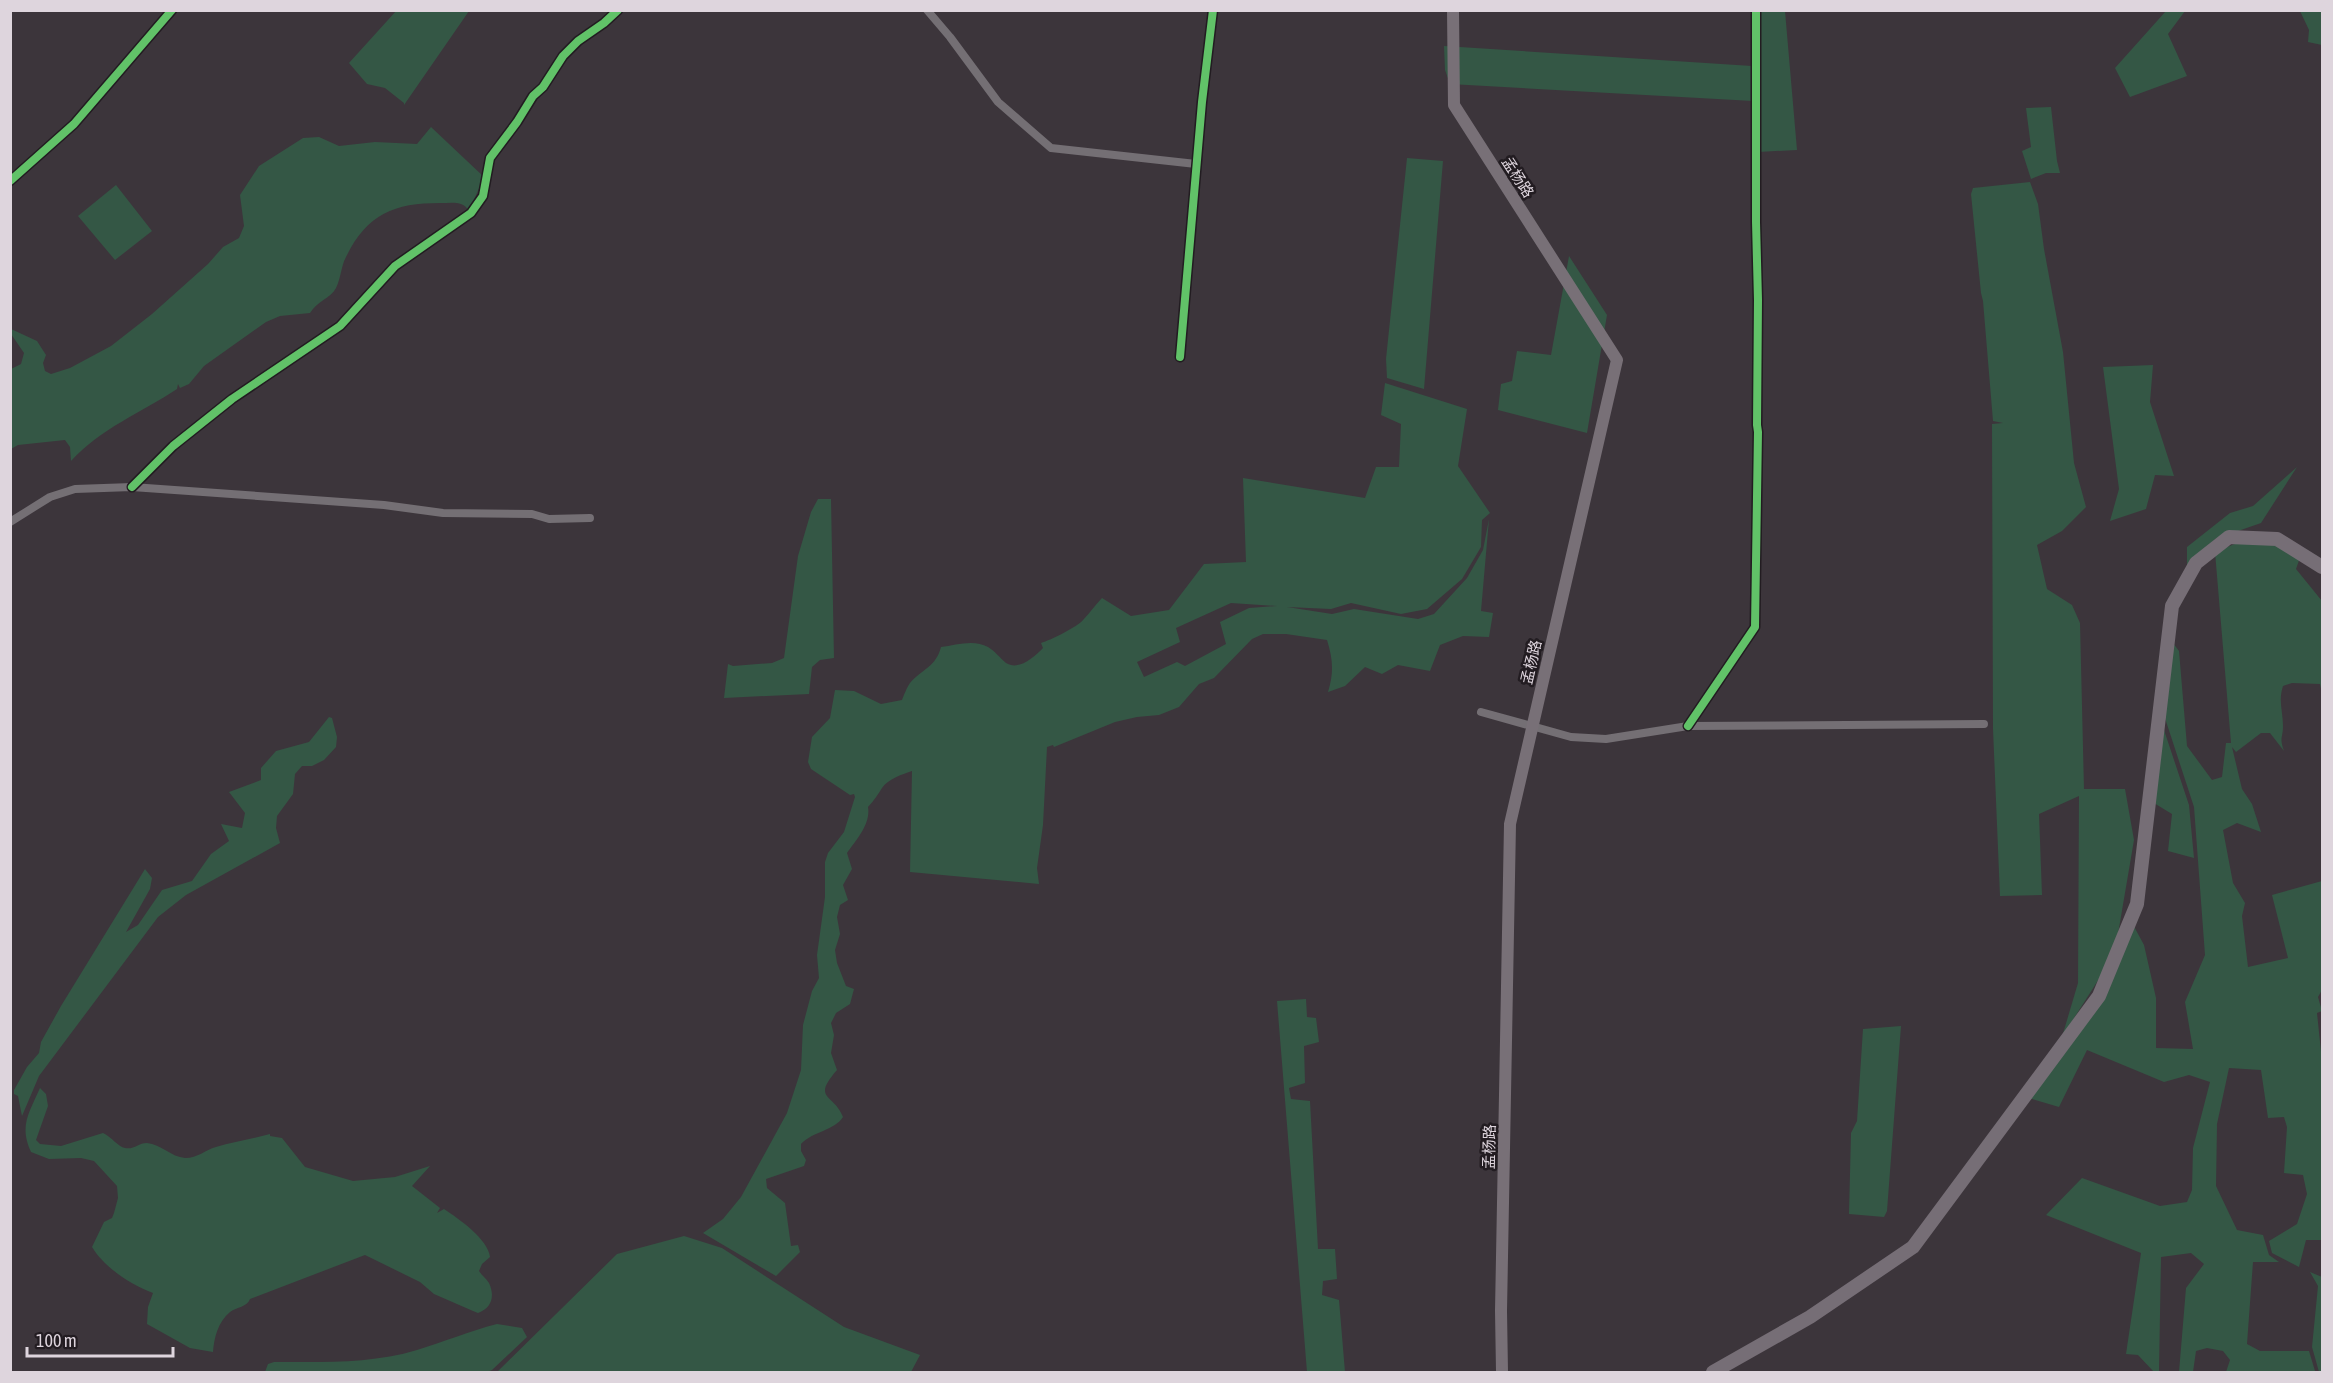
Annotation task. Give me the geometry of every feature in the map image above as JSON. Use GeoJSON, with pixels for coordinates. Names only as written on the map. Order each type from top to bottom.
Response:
{"type":"FeatureCollection","features":[{"type":"Feature","properties":{"kind":"main road","name":"孟杨路"},"geometry":{"type":"LineString","coordinates":[[1454,10],[1454,105],[1617,360],[1510,824],[1501,1299],[1502,1372]]}},
{"type":"Feature","properties":{"kind":"main road"},"geometry":{"type":"LineString","coordinates":[[1713,1372],[1810,1317],[1913,1247],[2099,996],[2137,904],[2172,606],[2196,563],[2229,537],[2277,538],[2322,567]]}},
{"type":"Feature","properties":{"kind":"street"},"geometry":{"type":"LineString","coordinates":[[10,181],[74,124],[172,10]]}},
{"type":"Feature","properties":{"kind":"street"},"geometry":{"type":"LineString","coordinates":[[132,487],[173,447],[232,399],[340,327],[395,267],[471,213],[483,196],[490,158],[518,122],[533,96],[543,87],[562,56],[578,40],[604,23],[618,10]]}},
{"type":"Feature","properties":{"kind":"street"},"geometry":{"type":"LineString","coordinates":[[927,10],[998,102],[1051,148],[1196,164]]}},
{"type":"Feature","properties":{"kind":"street"},"geometry":{"type":"LineString","coordinates":[[1180,357],[1196,164],[1213,10]]}},
{"type":"Feature","properties":{"kind":"street"},"geometry":{"type":"LineString","coordinates":[[1688,726],[1755,627],[1758,432],[1756,10]]}},
{"type":"Feature","properties":{"kind":"street"},"geometry":{"type":"LineString","coordinates":[[10,522],[50,497],[75,489],[132,487],[384,505],[443,513],[532,514],[549,519],[590,518]]}},
{"type":"Feature","properties":{"kind":"street"},"geometry":{"type":"LineString","coordinates":[[1481,712],[1571,737],[1606,739],[1688,726],[1984,724]]}},
{"type":"Feature","properties":{"kind":"green space"},"geometry":{"type":"Polygon","coordinates":[[[397,10],[469,11],[404,105],[385,88],[367,84],[349,63],[397,10]]]}},
{"type":"Feature","properties":{"kind":"green space"},"geometry":{"type":"Polygon","coordinates":[[[1757,11],[1785,11],[1797,150],[1758,152],[1757,11]]]}},
{"type":"Feature","properties":{"kind":"green space"},"geometry":{"type":"Polygon","coordinates":[[[2166,11],[2185,11],[2168,34],[2187,76],[2130,97],[2115,68],[2166,11]]]}},
{"type":"Feature","properties":{"kind":"green space"},"geometry":{"type":"Polygon","coordinates":[[[2300,11],[2322,11],[2322,45],[2308,42],[2309,30],[2300,11]]]}},
{"type":"Feature","properties":{"kind":"green space"},"geometry":{"type":"Polygon","coordinates":[[[1444,46],[1752,66],[1753,101],[1450,84],[1445,70],[1444,46]]]}},
{"type":"Feature","properties":{"kind":"green space"},"geometry":{"type":"Polygon","coordinates":[[[2051,107],[2060,173],[2046,173],[2031,179],[2022,151],[2031,147],[2026,108],[2051,107]]]}},
{"type":"Feature","properties":{"kind":"green space"},"geometry":{"type":"Polygon","coordinates":[[[431,127],[484,177],[469,211],[463,205],[448,203],[409,205],[384,214],[363,230],[354,242],[344,261],[336,288],[310,313],[280,316],[266,322],[204,366],[189,384],[180,388],[178,384],[177,389],[95,439],[71,461],[70,447],[65,440],[18,445],[11,449],[11,369],[21,364],[24,353],[11,334],[11,329],[37,341],[46,355],[43,363],[45,371],[51,374],[70,368],[111,346],[152,314],[208,264],[223,247],[239,238],[244,226],[240,195],[259,166],[303,138],[319,137],[339,146],[375,142],[417,144],[431,127]]]}},
{"type":"Feature","properties":{"kind":"green space"},"geometry":{"type":"Polygon","coordinates":[[[1407,158],[1443,161],[1424,389],[1387,378],[1386,359],[1407,158]]]}},
{"type":"Feature","properties":{"kind":"green space"},"geometry":{"type":"Polygon","coordinates":[[[2030,182],[2038,204],[2063,352],[2074,463],[2086,507],[2062,531],[2037,545],[2047,589],[2072,605],[2080,623],[2084,789],[2125,789],[2134,840],[2118,934],[2104,971],[2062,1037],[2078,983],[2079,796],[2039,814],[2042,895],[2000,896],[1993,729],[1992,424],[2003,423],[1993,421],[1971,194],[1973,188],[2030,182]]]}},
{"type":"Feature","properties":{"kind":"green space"},"geometry":{"type":"Polygon","coordinates":[[[116,185],[152,231],[115,260],[78,216],[116,185]]]}},
{"type":"Feature","properties":{"kind":"green space"},"geometry":{"type":"Polygon","coordinates":[[[1569,256],[1607,315],[1587,433],[1498,410],[1501,384],[1512,381],[1517,351],[1551,355],[1569,256]]]}},
{"type":"Feature","properties":{"kind":"green space"},"geometry":{"type":"Polygon","coordinates":[[[2153,365],[2150,402],[2174,476],[2155,475],[2146,509],[2110,521],[2119,489],[2103,367],[2153,365]]]}},
{"type":"Feature","properties":{"kind":"green space"},"geometry":{"type":"Polygon","coordinates":[[[1385,383],[1467,409],[1458,466],[1490,513],[1482,520],[1481,547],[1462,579],[1427,609],[1401,614],[1351,603],[1331,609],[1287,607],[1332,614],[1354,609],[1418,619],[1434,614],[1467,578],[1483,550],[1489,519],[1481,611],[1493,613],[1489,637],[1463,636],[1440,645],[1430,671],[1398,665],[1382,674],[1365,667],[1345,686],[1328,692],[1332,666],[1327,640],[1286,634],[1263,634],[1252,639],[1214,678],[1199,684],[1179,707],[1159,715],[1115,722],[1054,747],[1053,745],[1047,747],[1043,825],[1037,868],[1039,884],[910,872],[912,771],[888,782],[868,807],[865,826],[847,853],[852,869],[843,885],[848,900],[840,905],[837,917],[840,934],[835,950],[837,963],[846,986],[854,989],[850,1004],[836,1013],[831,1023],[834,1035],[831,1053],[837,1070],[829,1080],[825,1092],[843,1117],[839,1122],[811,1136],[801,1144],[801,1151],[806,1160],[804,1166],[766,1179],[767,1188],[785,1203],[791,1246],[798,1245],[800,1252],[776,1276],[703,1233],[723,1219],[741,1197],[787,1113],[801,1070],[803,1025],[812,991],[819,978],[817,955],[825,897],[825,862],[828,853],[844,832],[855,797],[854,794],[850,795],[811,769],[808,762],[812,737],[830,718],[835,690],[854,691],[881,704],[902,700],[910,683],[936,659],[941,647],[959,644],[977,643],[993,650],[1006,663],[1021,664],[1031,659],[1043,648],[1041,643],[1080,623],[1102,598],[1131,616],[1169,610],[1204,564],[1246,562],[1243,478],[1365,498],[1376,467],[1399,467],[1401,424],[1381,415],[1385,383]],[[1231,603],[1176,628],[1180,642],[1137,662],[1144,677],[1177,662],[1185,666],[1226,644],[1220,622],[1249,608],[1277,606],[1231,603]]]}},
{"type":"Feature","properties":{"kind":"green space"},"geometry":{"type":"Polygon","coordinates":[[[2297,467],[2261,523],[2215,539],[2187,568],[2187,547],[2230,513],[2253,506],[2297,467]]]}},
{"type":"Feature","properties":{"kind":"green space"},"geometry":{"type":"Polygon","coordinates":[[[818,499],[831,499],[834,658],[820,660],[812,667],[809,694],[724,698],[728,664],[733,666],[772,663],[784,658],[798,556],[811,512],[818,499]]]}},
{"type":"Feature","properties":{"kind":"green space"},"geometry":{"type":"Polygon","coordinates":[[[2259,534],[2303,549],[2296,569],[2322,601],[2322,694],[2320,684],[2292,683],[2283,686],[2281,740],[2284,751],[2270,733],[2261,733],[2236,752],[2232,747],[2242,789],[2252,804],[2261,832],[2237,823],[2223,830],[2233,883],[2245,903],[2242,916],[2248,967],[2288,958],[2272,895],[2322,881],[2322,990],[2318,997],[2322,1011],[2317,1013],[2322,1061],[2322,1240],[2306,1240],[2299,1267],[2272,1253],[2269,1241],[2297,1224],[2307,1194],[2303,1175],[2284,1173],[2287,1127],[2284,1117],[2268,1118],[2261,1070],[2229,1068],[2217,1124],[2216,1186],[2237,1230],[2263,1235],[2269,1255],[2279,1262],[2253,1262],[2247,1344],[2260,1351],[2309,1351],[2315,1371],[2226,1372],[2230,1360],[2223,1351],[2207,1348],[2196,1351],[2193,1372],[2179,1372],[2186,1288],[2204,1264],[2191,1253],[2161,1257],[2159,1372],[2154,1372],[2138,1355],[2126,1354],[2141,1253],[2046,1215],[2082,1178],[2160,1206],[2187,1202],[2192,1190],[2193,1148],[2210,1082],[2189,1075],[2164,1082],[2087,1050],[2059,1107],[2029,1098],[2106,990],[2130,919],[2144,945],[2156,998],[2156,1048],[2193,1049],[2185,1002],[2205,955],[2194,807],[2163,712],[2173,643],[2179,651],[2187,746],[2212,780],[2222,777],[2226,743],[2231,743],[2215,552],[2259,534]]]}},
{"type":"Feature","properties":{"kind":"green space"},"geometry":{"type":"Polygon","coordinates":[[[329,717],[332,718],[337,737],[336,747],[324,760],[312,766],[302,766],[295,774],[293,794],[277,816],[276,828],[280,843],[186,895],[158,917],[39,1076],[22,1116],[18,1096],[14,1094],[14,1090],[27,1067],[39,1053],[41,1042],[61,1006],[145,869],[152,878],[150,889],[126,932],[138,925],[162,890],[192,881],[211,854],[229,841],[221,824],[242,828],[245,813],[229,792],[261,780],[261,768],[276,751],[309,742],[329,717]]]}},
{"type":"Feature","properties":{"kind":"green space"},"geometry":{"type":"Polygon","coordinates":[[[2161,721],[2189,805],[2194,858],[2168,851],[2172,814],[2149,800],[2161,721]]]}},
{"type":"Feature","properties":{"kind":"green space"},"geometry":{"type":"Polygon","coordinates":[[[1306,999],[1307,1017],[1316,1018],[1319,1042],[1304,1046],[1305,1083],[1289,1088],[1291,1099],[1310,1101],[1318,1249],[1335,1249],[1337,1279],[1323,1281],[1322,1295],[1339,1300],[1345,1372],[1307,1372],[1277,1001],[1306,999]]]}},
{"type":"Feature","properties":{"kind":"green space"},"geometry":{"type":"Polygon","coordinates":[[[1901,1026],[1887,1211],[1884,1217],[1849,1214],[1851,1133],[1857,1121],[1863,1029],[1901,1026]]]}},
{"type":"Feature","properties":{"kind":"green space"},"geometry":{"type":"Polygon","coordinates":[[[40,1088],[46,1094],[48,1106],[36,1140],[40,1144],[61,1146],[103,1133],[122,1147],[131,1148],[147,1143],[185,1158],[194,1157],[216,1147],[270,1134],[270,1136],[282,1138],[305,1167],[353,1181],[395,1177],[430,1166],[412,1186],[440,1208],[437,1213],[444,1209],[472,1230],[484,1243],[490,1257],[482,1264],[479,1271],[489,1283],[492,1292],[491,1301],[483,1311],[478,1313],[434,1294],[420,1282],[365,1255],[250,1299],[249,1302],[230,1312],[222,1320],[213,1352],[190,1348],[147,1324],[148,1307],[153,1293],[119,1274],[104,1262],[92,1247],[104,1222],[112,1218],[118,1198],[117,1186],[94,1161],[81,1158],[49,1159],[31,1152],[27,1143],[26,1127],[29,1112],[40,1088]]]}},
{"type":"Feature","properties":{"kind":"green space"},"geometry":{"type":"Polygon","coordinates":[[[684,1236],[722,1248],[844,1327],[920,1355],[911,1372],[497,1372],[617,1254],[684,1236]]]}},
{"type":"Feature","properties":{"kind":"green space"},"geometry":{"type":"Polygon","coordinates":[[[2310,1272],[2322,1277],[2322,1371],[2319,1372],[2312,1347],[2318,1286],[2310,1272]]]}},
{"type":"Feature","properties":{"kind":"green space"},"geometry":{"type":"Polygon","coordinates":[[[497,1324],[522,1328],[527,1337],[487,1372],[265,1372],[268,1364],[274,1362],[346,1361],[400,1355],[497,1324]]]}},
{"type":"Feature","properties":{"kind":"cycle path"},"geometry":{"type":"LineString","coordinates":[[10,181],[74,124],[172,10]]}},
{"type":"Feature","properties":{"kind":"cycle path"},"geometry":{"type":"LineString","coordinates":[[132,487],[173,446],[232,399],[340,326],[395,266],[471,213],[483,196],[490,158],[533,96],[543,87],[563,56],[578,41],[618,10]]}},
{"type":"Feature","properties":{"kind":"cycle path"},"geometry":{"type":"LineString","coordinates":[[1180,357],[1202,102],[1213,10]]}},
{"type":"Feature","properties":{"kind":"cycle path"},"geometry":{"type":"LineString","coordinates":[[1688,726],[1755,627],[1758,432],[1756,10]]}}]}
